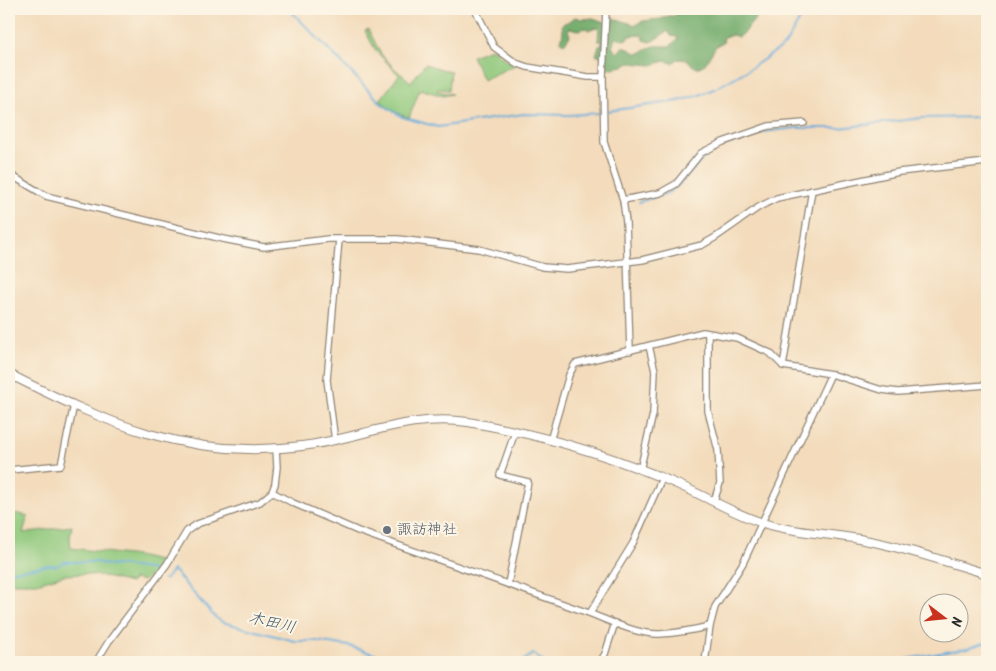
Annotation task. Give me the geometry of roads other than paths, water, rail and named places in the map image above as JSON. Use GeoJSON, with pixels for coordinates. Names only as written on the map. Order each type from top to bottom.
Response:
{"type":"FeatureCollection","features":[{"type":"Feature","properties":{"kind":"street"},"geometry":{"type":"LineString","coordinates":[[476,9],[494,47],[516,63],[588,77],[603,77]]}},
{"type":"Feature","properties":{"kind":"street"},"geometry":{"type":"LineString","coordinates":[[606,9],[603,77],[604,142],[622,200],[626,222],[630,351]]}},
{"type":"Feature","properties":{"kind":"street"},"geometry":{"type":"LineString","coordinates":[[622,200],[660,193],[676,184],[701,153],[723,142],[769,126],[804,124]]}},
{"type":"Feature","properties":{"kind":"street"},"geometry":{"type":"LineString","coordinates":[[9,174],[46,196],[223,239],[270,247],[328,239],[398,239],[479,249],[552,269],[574,269],[628,262],[702,245],[759,207],[777,198],[899,172],[987,162]]}},
{"type":"Feature","properties":{"kind":"street"},"geometry":{"type":"LineString","coordinates":[[783,366],[812,190]]}},
{"type":"Feature","properties":{"kind":"street"},"geometry":{"type":"LineString","coordinates":[[335,440],[327,380],[339,239]]}},
{"type":"Feature","properties":{"kind":"street"},"geometry":{"type":"LineString","coordinates":[[550,441],[572,368],[582,361],[703,332],[737,338],[770,353],[783,366],[831,374],[867,386],[898,392],[987,385]]}},
{"type":"Feature","properties":{"kind":"street"},"geometry":{"type":"LineString","coordinates":[[708,333],[708,411],[718,450],[720,483],[714,502]]}},
{"type":"Feature","properties":{"kind":"street"},"geometry":{"type":"LineString","coordinates":[[640,470],[652,414],[656,371],[648,346]]}},
{"type":"Feature","properties":{"kind":"street"},"geometry":{"type":"LineString","coordinates":[[9,374],[74,405],[136,431],[178,442],[208,447],[276,449],[335,440],[391,426],[435,420],[469,422],[515,432],[595,454],[662,478],[761,522],[798,531],[861,539],[987,574]]}},
{"type":"Feature","properties":{"kind":"street"},"geometry":{"type":"LineString","coordinates":[[704,662],[715,607],[743,563],[831,374]]}},
{"type":"Feature","properties":{"kind":"street"},"geometry":{"type":"LineString","coordinates":[[9,470],[61,465],[74,405]]}},
{"type":"Feature","properties":{"kind":"street"},"geometry":{"type":"LineString","coordinates":[[508,584],[528,482],[500,475],[515,432]]}},
{"type":"Feature","properties":{"kind":"street"},"geometry":{"type":"LineString","coordinates":[[96,662],[109,641],[167,564],[187,532],[197,524],[260,502],[272,492],[277,467],[276,449]]}},
{"type":"Feature","properties":{"kind":"street"},"geometry":{"type":"LineString","coordinates":[[590,613],[633,543],[662,478]]}},
{"type":"Feature","properties":{"kind":"street"},"geometry":{"type":"LineString","coordinates":[[272,492],[358,531],[615,623],[649,633],[660,634],[710,626]]}},
{"type":"Feature","properties":{"kind":"street"},"geometry":{"type":"LineString","coordinates":[[600,662],[606,654],[615,623]]}},
{"type":"Feature","properties":{"kind":"waterway"},"geometry":{"type":"LineString","coordinates":[[289,9],[382,104],[402,117],[438,127],[523,114],[569,115],[598,113]]}},
{"type":"Feature","properties":{"kind":"waterway"},"geometry":{"type":"LineString","coordinates":[[608,111],[678,101],[716,88],[748,70],[785,45],[806,9]]}},
{"type":"Feature","properties":{"kind":"waterway"},"geometry":{"type":"LineString","coordinates":[[639,202],[668,193],[681,183],[710,151],[764,132],[795,128],[840,128],[922,118],[987,117]]}},
{"type":"Feature","properties":{"kind":"waterway","name":"木田川"},"geometry":{"type":"LineString","coordinates":[[9,571],[50,565],[57,566],[64,562],[96,562],[111,566],[116,565],[153,571]]}},
{"type":"Feature","properties":{"kind":"waterway","name":"木田川"},"geometry":{"type":"LineString","coordinates":[[164,579],[173,570],[215,617],[222,622],[295,641],[316,641],[349,646],[398,662]]}},
{"type":"Feature","properties":{"kind":"waterway","name":"木田川"},"geometry":{"type":"LineString","coordinates":[[891,662],[968,648],[987,642]]}},
{"type":"Feature","properties":{"kind":"waterway","name":"木田川"},"geometry":{"type":"LineString","coordinates":[[521,662],[533,654],[544,662]]}},
{"type":"Feature","properties":{"kind":"place","name":"諏訪神社"},"geometry":{"type":"Point","coordinates":[387,530]}}]}
